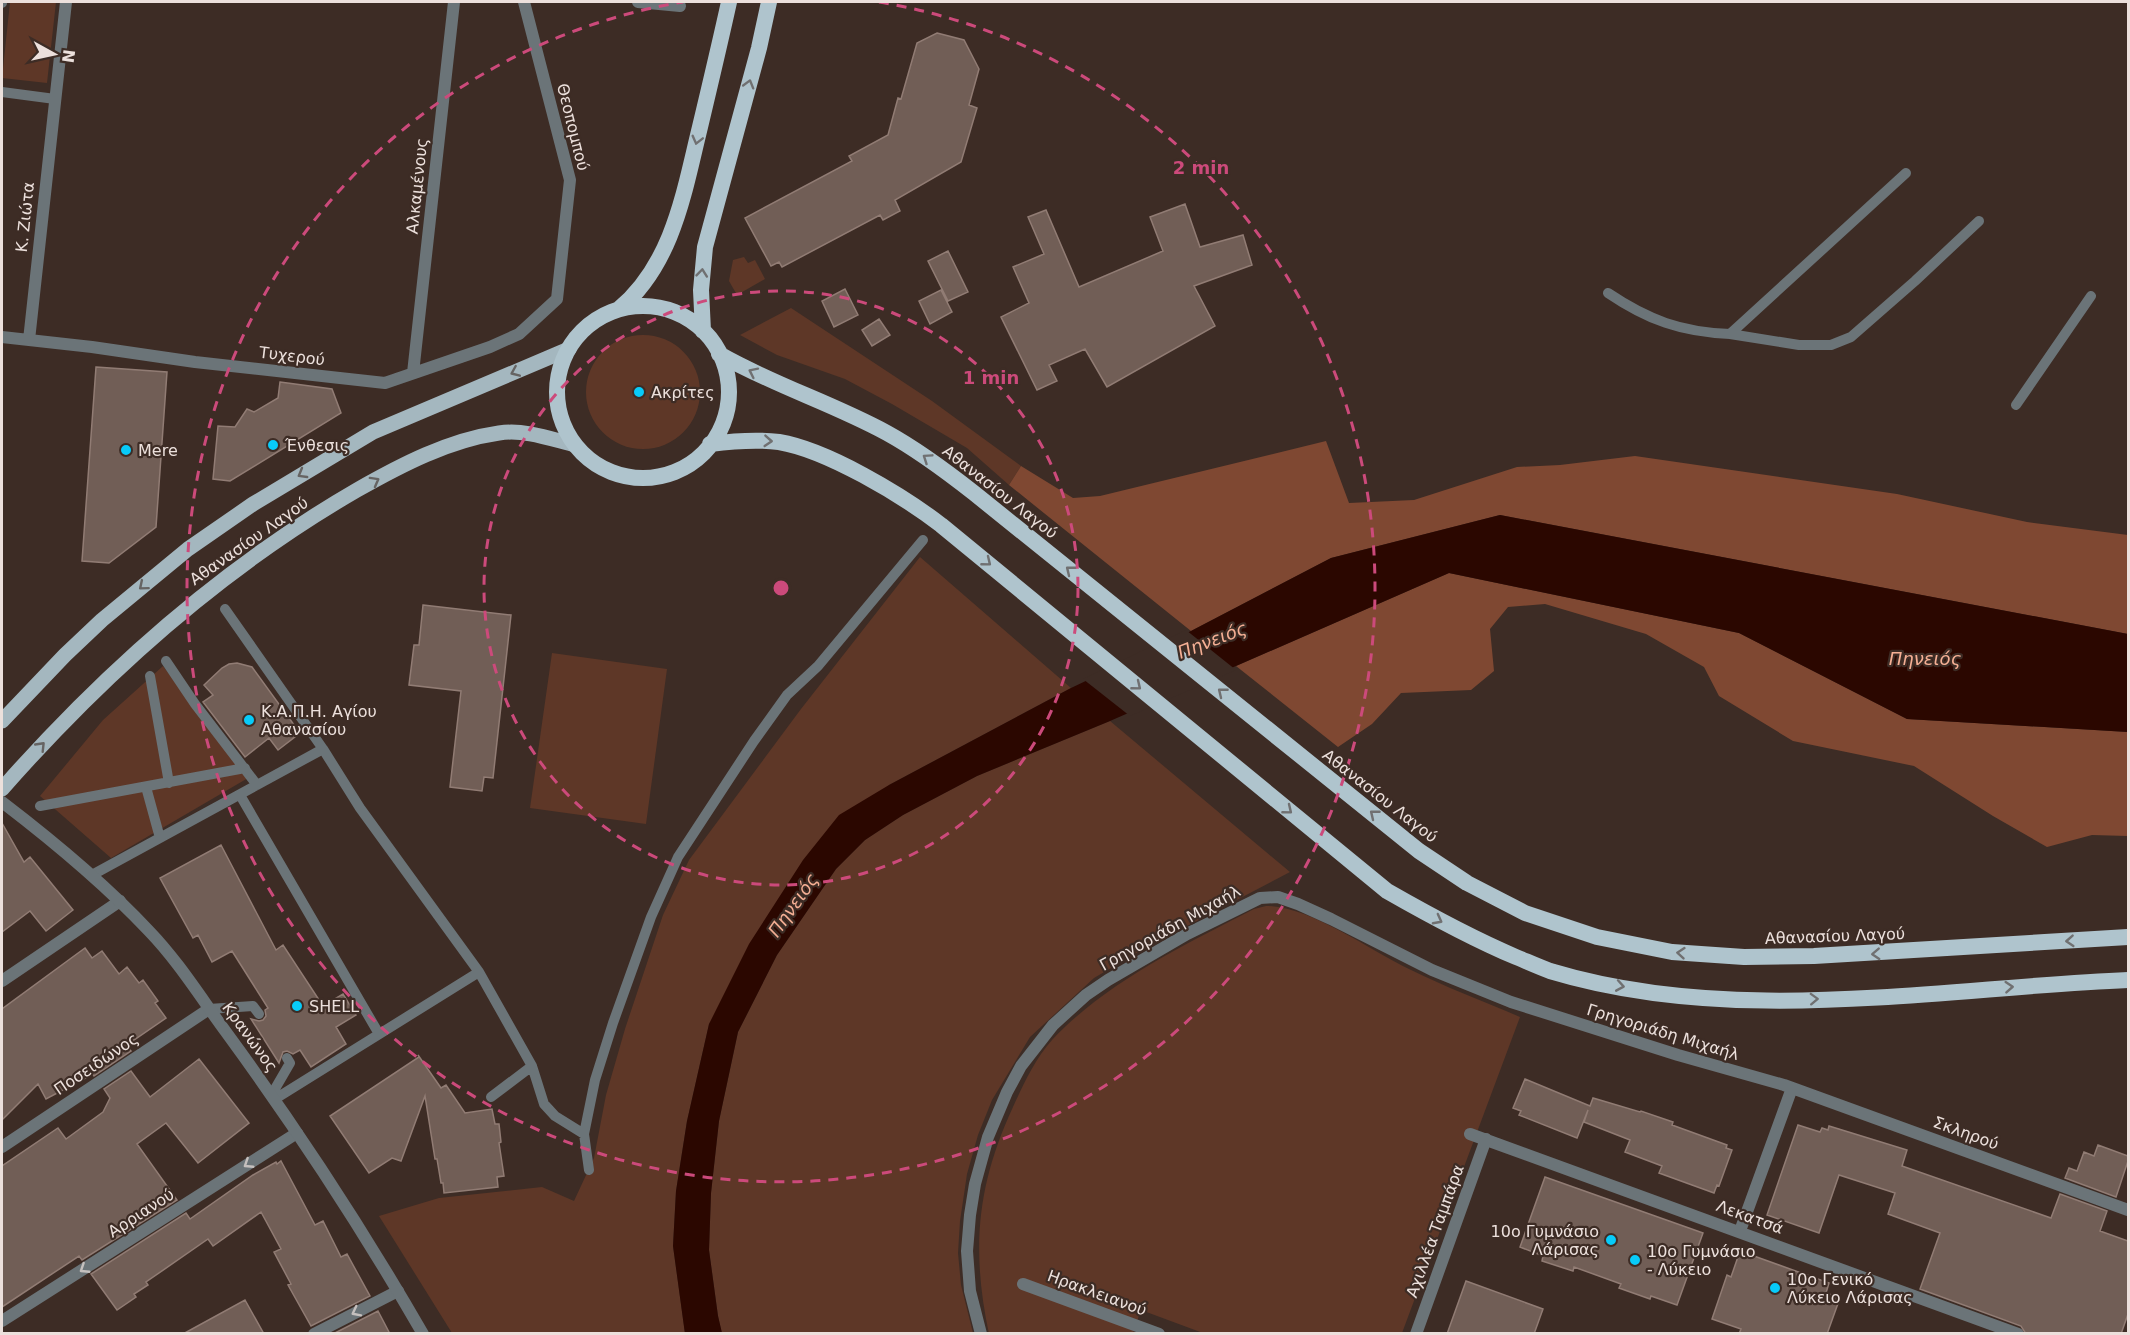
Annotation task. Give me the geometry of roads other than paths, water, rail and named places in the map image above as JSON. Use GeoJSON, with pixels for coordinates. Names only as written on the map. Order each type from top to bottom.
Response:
{"type":"FeatureCollection","features":[{"type":"Feature","properties":{"kind":"highway"},"geometry":{"type":"LineString","coordinates":[[618,310],[631,299],[654,268],[672,235],[729,2]]}},
{"type":"Feature","properties":{"kind":"highway"},"geometry":{"type":"LineString","coordinates":[[703,331],[701,290],[705,247],[759,48],[769,2]]}},
{"type":"Feature","properties":{"kind":"highway"},"geometry":{"type":"LineString","coordinates":[[632,307],[661,308],[688,319],[703,331],[719,354],[728,380],[728,397],[719,430],[696,459],[680,469],[661,476],[642,478],[622,475],[603,468],[575,445],[560,413],[557,395],[558,377],[569,349],[578,335],[590,324],[603,315],[618,310],[632,307]]}},
{"type":"Feature","properties":{"kind":"highway","name":"Αθανασίου Λαγού"},"geometry":{"type":"LineString","coordinates":[[719,354],[769,380],[834,407],[887,433],[933,462],[1419,851],[1467,884],[1525,913],[1597,937],[1672,952],[1744,957],[1814,956],[2128,938]]}},
{"type":"Feature","properties":{"kind":"highway"},"geometry":{"type":"LineString","coordinates":[[710,444],[736,441],[789,444],[884,487],[941,525],[1387,891],[1486,945],[1549,970],[1664,994],[1742,1000],[1816,999],[2128,980]]}},
{"type":"Feature","properties":{"kind":"main road","name":"Αθανασίου Λαγού"},"geometry":{"type":"LineString","coordinates":[[2,721],[102,620],[188,549],[261,499],[373,432],[569,349]]}},
{"type":"Feature","properties":{"kind":"main road","name":"Αθανασίου Λαγού"},"geometry":{"type":"LineString","coordinates":[[2,789],[106,680],[196,601],[238,568],[341,500],[419,458],[487,435],[501,432],[521,433],[575,445]]}},
{"type":"Feature","properties":{"kind":"street","name":"Κ. Ζιώτα"},"geometry":{"type":"LineString","coordinates":[[29,340],[66,2]]}},
{"type":"Feature","properties":{"kind":"street","name":"Αλκαμένους"},"geometry":{"type":"LineString","coordinates":[[413,374],[454,2]]}},
{"type":"Feature","properties":{"kind":"street","name":"Θεοπομπού"},"geometry":{"type":"LineString","coordinates":[[524,2],[570,180],[557,299]]}},
{"type":"Feature","properties":{"kind":"street"},"geometry":{"type":"LineString","coordinates":[[638,2],[680,6]]}},
{"type":"Feature","properties":{"kind":"street","name":"Τυχερού"},"geometry":{"type":"LineString","coordinates":[[2,337],[195,362],[385,383],[490,347],[519,333],[557,299]]}},
{"type":"Feature","properties":{"kind":"street","name":"Κρανώνος"},"geometry":{"type":"LineString","coordinates":[[2,802],[92,875],[150,932],[273,1096],[423,1334]]}},
{"type":"Feature","properties":{"kind":"street","name":"Γρηγοριάδη Μιχαήλ"},"geometry":{"type":"LineString","coordinates":[[981,1334],[970,1291],[967,1251],[971,1204],[988,1137],[1021,1066],[1053,1025],[1101,985],[1187,934],[1260,898],[1278,897],[1298,904],[1432,970],[1511,1002],[1678,1055],[1792,1088]]}},
{"type":"Feature","properties":{"kind":"street"},"geometry":{"type":"LineString","coordinates":[[2,981],[120,901]]}},
{"type":"Feature","properties":{"kind":"street","name":"Ποσειδώνος"},"geometry":{"type":"LineString","coordinates":[[2,1147],[209,1009]]}},
{"type":"Feature","properties":{"kind":"street"},"geometry":{"type":"LineString","coordinates":[[1740,1232],[1792,1088]]}},
{"type":"Feature","properties":{"kind":"street","name":"Σκληρού"},"geometry":{"type":"LineString","coordinates":[[1792,1088],[2128,1210]]}},
{"type":"Feature","properties":{"kind":"street","name":"Αρριανού"},"geometry":{"type":"LineString","coordinates":[[2,1321],[297,1133]]}},
{"type":"Feature","properties":{"kind":"street","name":"Λεκατσά"},"geometry":{"type":"LineString","coordinates":[[1470,1134],[2018,1334]]}},
{"type":"Feature","properties":{"kind":"street","name":"Αχιλλέα Ταμπάρα"},"geometry":{"type":"LineString","coordinates":[[1416,1334],[1486,1139]]}},
{"type":"Feature","properties":{"kind":"street","name":"Ηρακλειανού"},"geometry":{"type":"LineString","coordinates":[[1023,1284],[1150,1332]]}},
{"type":"Feature","properties":{"kind":"street"},"geometry":{"type":"LineString","coordinates":[[314,1334],[398,1291]]}},
{"type":"Feature","properties":{"kind":"lane"},"geometry":{"type":"LineString","coordinates":[[2,92],[55,99]]}},
{"type":"Feature","properties":{"kind":"lane"},"geometry":{"type":"LineString","coordinates":[[1730,334],[1906,173]]}},
{"type":"Feature","properties":{"kind":"lane"},"geometry":{"type":"LineString","coordinates":[[1608,293],[1651,319],[1704,333],[1730,334],[1799,345],[1831,345],[1851,337],[1979,221]]}},
{"type":"Feature","properties":{"kind":"lane"},"geometry":{"type":"LineString","coordinates":[[2016,405],[2091,296]]}},
{"type":"Feature","properties":{"kind":"lane"},"geometry":{"type":"LineString","coordinates":[[590,1170],[584,1134],[595,1080],[651,917],[678,857],[787,695],[818,666],[923,540]]}},
{"type":"Feature","properties":{"kind":"lane"},"geometry":{"type":"LineString","coordinates":[[225,609],[323,749],[360,808],[479,972],[532,1066],[544,1104],[555,1116],[584,1134]]}},
{"type":"Feature","properties":{"kind":"lane"},"geometry":{"type":"LineString","coordinates":[[166,661],[195,704],[257,785]]}},
{"type":"Feature","properties":{"kind":"lane"},"geometry":{"type":"LineString","coordinates":[[150,676],[170,783]]}},
{"type":"Feature","properties":{"kind":"lane"},"geometry":{"type":"LineString","coordinates":[[92,875],[323,749]]}},
{"type":"Feature","properties":{"kind":"lane"},"geometry":{"type":"LineString","coordinates":[[40,806],[245,768]]}},
{"type":"Feature","properties":{"kind":"lane"},"geometry":{"type":"LineString","coordinates":[[146,788],[160,838]]}},
{"type":"Feature","properties":{"kind":"lane"},"geometry":{"type":"LineString","coordinates":[[240,795],[379,1034]]}},
{"type":"Feature","properties":{"kind":"lane"},"geometry":{"type":"LineString","coordinates":[[273,1096],[479,972]]}},
{"type":"Feature","properties":{"kind":"lane"},"geometry":{"type":"LineString","coordinates":[[209,1009],[253,1006],[259,1014]]}},
{"type":"Feature","properties":{"kind":"lane"},"geometry":{"type":"LineString","coordinates":[[273,1096],[291,1062],[287,1058]]}},
{"type":"Feature","properties":{"kind":"lane"},"geometry":{"type":"LineString","coordinates":[[491,1097],[532,1066]]}},
{"type":"Feature","properties":{"kind":"water","name":"Πηνειός"},"geometry":{"type":"Polygon","coordinates":[[[1500,515],[2128,634],[2128,732],[1907,719],[1739,633],[1449,573],[1110,721],[977,776],[903,815],[865,840],[836,869],[777,955],[738,1032],[719,1121],[711,1193],[709,1250],[722,1333],[685,1334],[673,1246],[676,1191],[687,1121],[709,1024],[749,944],[803,860],[839,815],[889,785],[1071,688],[1191,631],[1331,558],[1500,515]]]}},
{"type":"Feature","properties":{"kind":"place","name":"Ακρίτες"},"geometry":{"type":"Point","coordinates":[639,392]}},
{"type":"Feature","properties":{"kind":"place","name":"Ένθεσις"},"geometry":{"type":"Point","coordinates":[273,445]}},
{"type":"Feature","properties":{"kind":"place","name":"Mere"},"geometry":{"type":"Point","coordinates":[126,450]}},
{"type":"Feature","properties":{"kind":"place","name":"Κ.Α.Π.Η. Αγίου Αθανασίου"},"geometry":{"type":"Point","coordinates":[249,720]}},
{"type":"Feature","properties":{"kind":"place","name":"SHELL"},"geometry":{"type":"Point","coordinates":[297,1006]}},
{"type":"Feature","properties":{"kind":"place","name":"10o Γυμνάσιο Λάρισας"},"geometry":{"type":"Point","coordinates":[1611,1240]}},
{"type":"Feature","properties":{"kind":"place","name":"10ο Γυμνάσιο - Λύκειο"},"geometry":{"type":"Point","coordinates":[1635,1260]}},
{"type":"Feature","properties":{"kind":"place","name":"10ο Γενικό Λύκειο Λάρισας"},"geometry":{"type":"Point","coordinates":[1775,1288]}}]}
